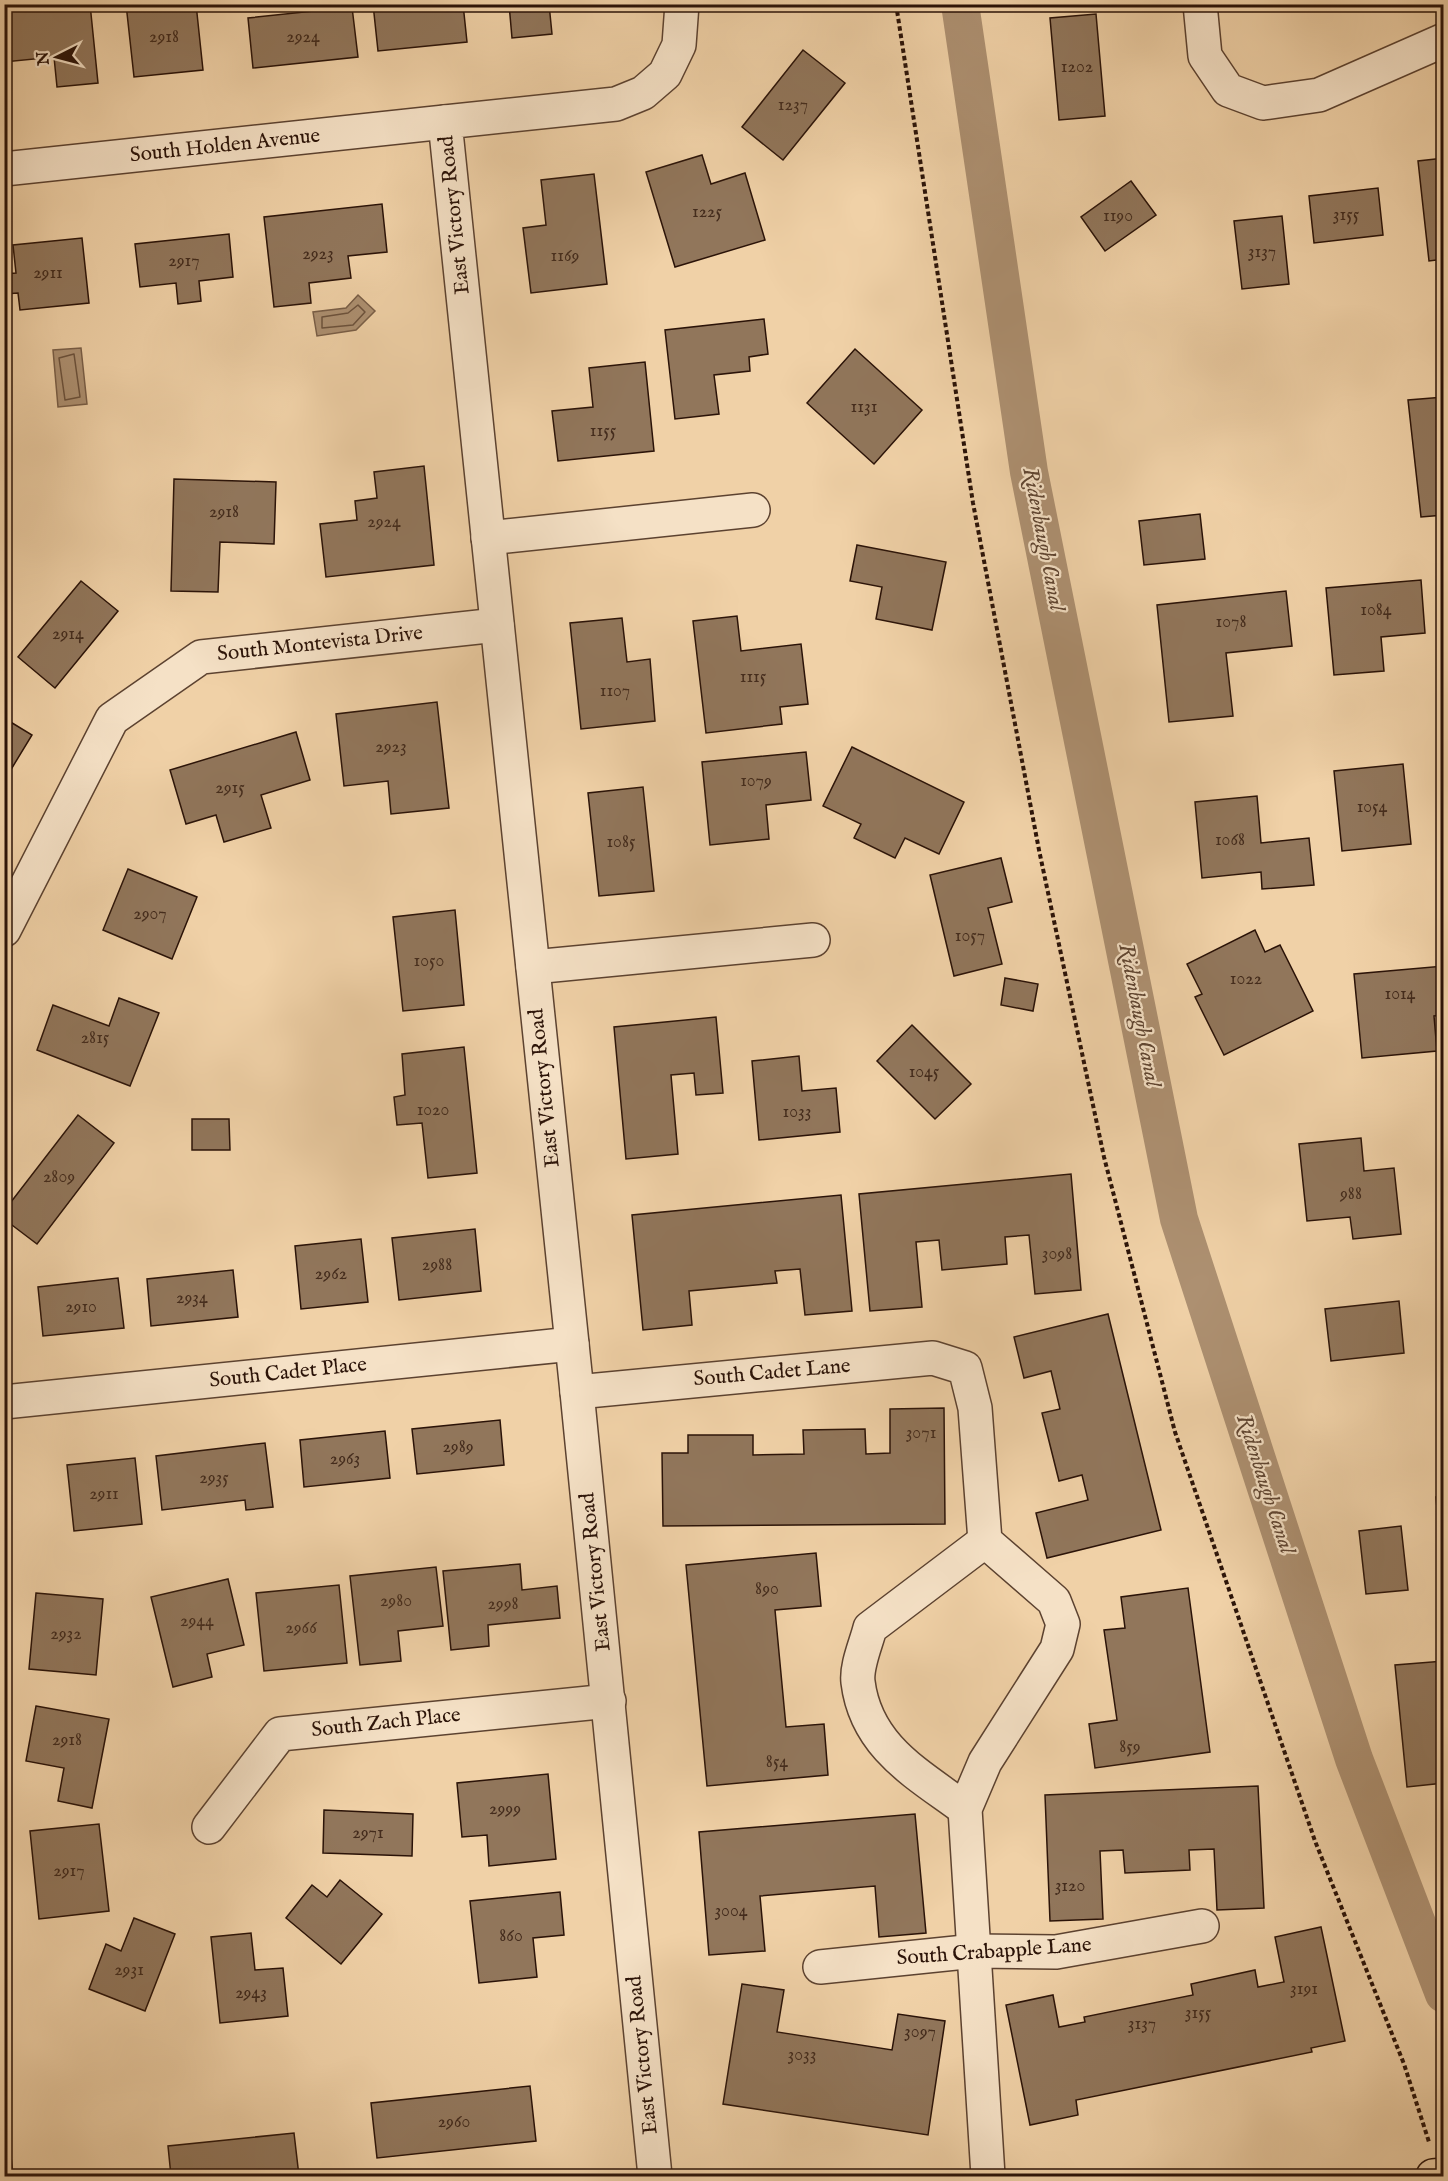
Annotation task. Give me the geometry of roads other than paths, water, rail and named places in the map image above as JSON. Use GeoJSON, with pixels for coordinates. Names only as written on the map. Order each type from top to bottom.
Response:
{"type":"FeatureCollection","features":[{"type":"Feature","properties":{"kind":"main road"},"geometry":{"type":"LineString","coordinates":[[1433,2176],[1442,2176]]}},
{"type":"Feature","properties":{"kind":"street","name":"East Victory Road"},"geometry":{"type":"LineString","coordinates":[[655,2176],[609,1701],[445,122],[616,104],[643,93],[665,74],[679,45],[682,4]]}},
{"type":"Feature","properties":{"kind":"street"},"geometry":{"type":"LineString","coordinates":[[1200,4],[1205,56],[1228,90],[1263,103],[1319,95],[1443,40]]}},
{"type":"Feature","properties":{"kind":"street","name":"South Holden Avenue"},"geometry":{"type":"LineString","coordinates":[[4,169],[445,122]]}},
{"type":"Feature","properties":{"kind":"street"},"geometry":{"type":"LineString","coordinates":[[488,538],[753,510]]}},
{"type":"Feature","properties":{"kind":"street","name":"South Montevista Drive"},"geometry":{"type":"LineString","coordinates":[[4,930],[112,719],[201,657],[497,625]]}},
{"type":"Feature","properties":{"kind":"street"},"geometry":{"type":"LineString","coordinates":[[533,967],[813,940]]}},
{"type":"Feature","properties":{"kind":"street","name":"South Cadet Place"},"geometry":{"type":"LineString","coordinates":[[4,1402],[572,1344]]}},
{"type":"Feature","properties":{"kind":"street","name":"South Cadet Lane"},"geometry":{"type":"LineString","coordinates":[[577,1392],[933,1358],[965,1368],[975,1408],[985,1541]]}},
{"type":"Feature","properties":{"kind":"street"},"geometry":{"type":"LineString","coordinates":[[965,1809],[889,1752],[869,1720],[858,1681],[870,1628],[985,1541],[1054,1600],[1063,1623],[1057,1649],[985,1762],[965,1809],[988,2176]]}},
{"type":"Feature","properties":{"kind":"street","name":"South Zach Place"},"geometry":{"type":"LineString","coordinates":[[209,1827],[280,1734],[609,1701]]}},
{"type":"Feature","properties":{"kind":"street","name":"South Crabapple Lane"},"geometry":{"type":"LineString","coordinates":[[820,1967],[975,1951],[1056,1952],[1202,1926]]}},
{"type":"Feature","properties":{"kind":"water"},"geometry":{"type":"Polygon","coordinates":[[[358,295],[375,311],[356,330],[317,336],[313,312],[346,308],[358,295]]]}},
{"type":"Feature","properties":{"kind":"water"},"geometry":{"type":"Polygon","coordinates":[[[81,348],[87,404],[58,407],[53,350],[81,348]]]}},
{"type":"Feature","properties":{"kind":"waterway","name":"Ridenbaugh Canal"},"geometry":{"type":"LineString","coordinates":[[960,4],[1029,472],[1179,1219],[1354,1759],[1444,1994]]}}]}
